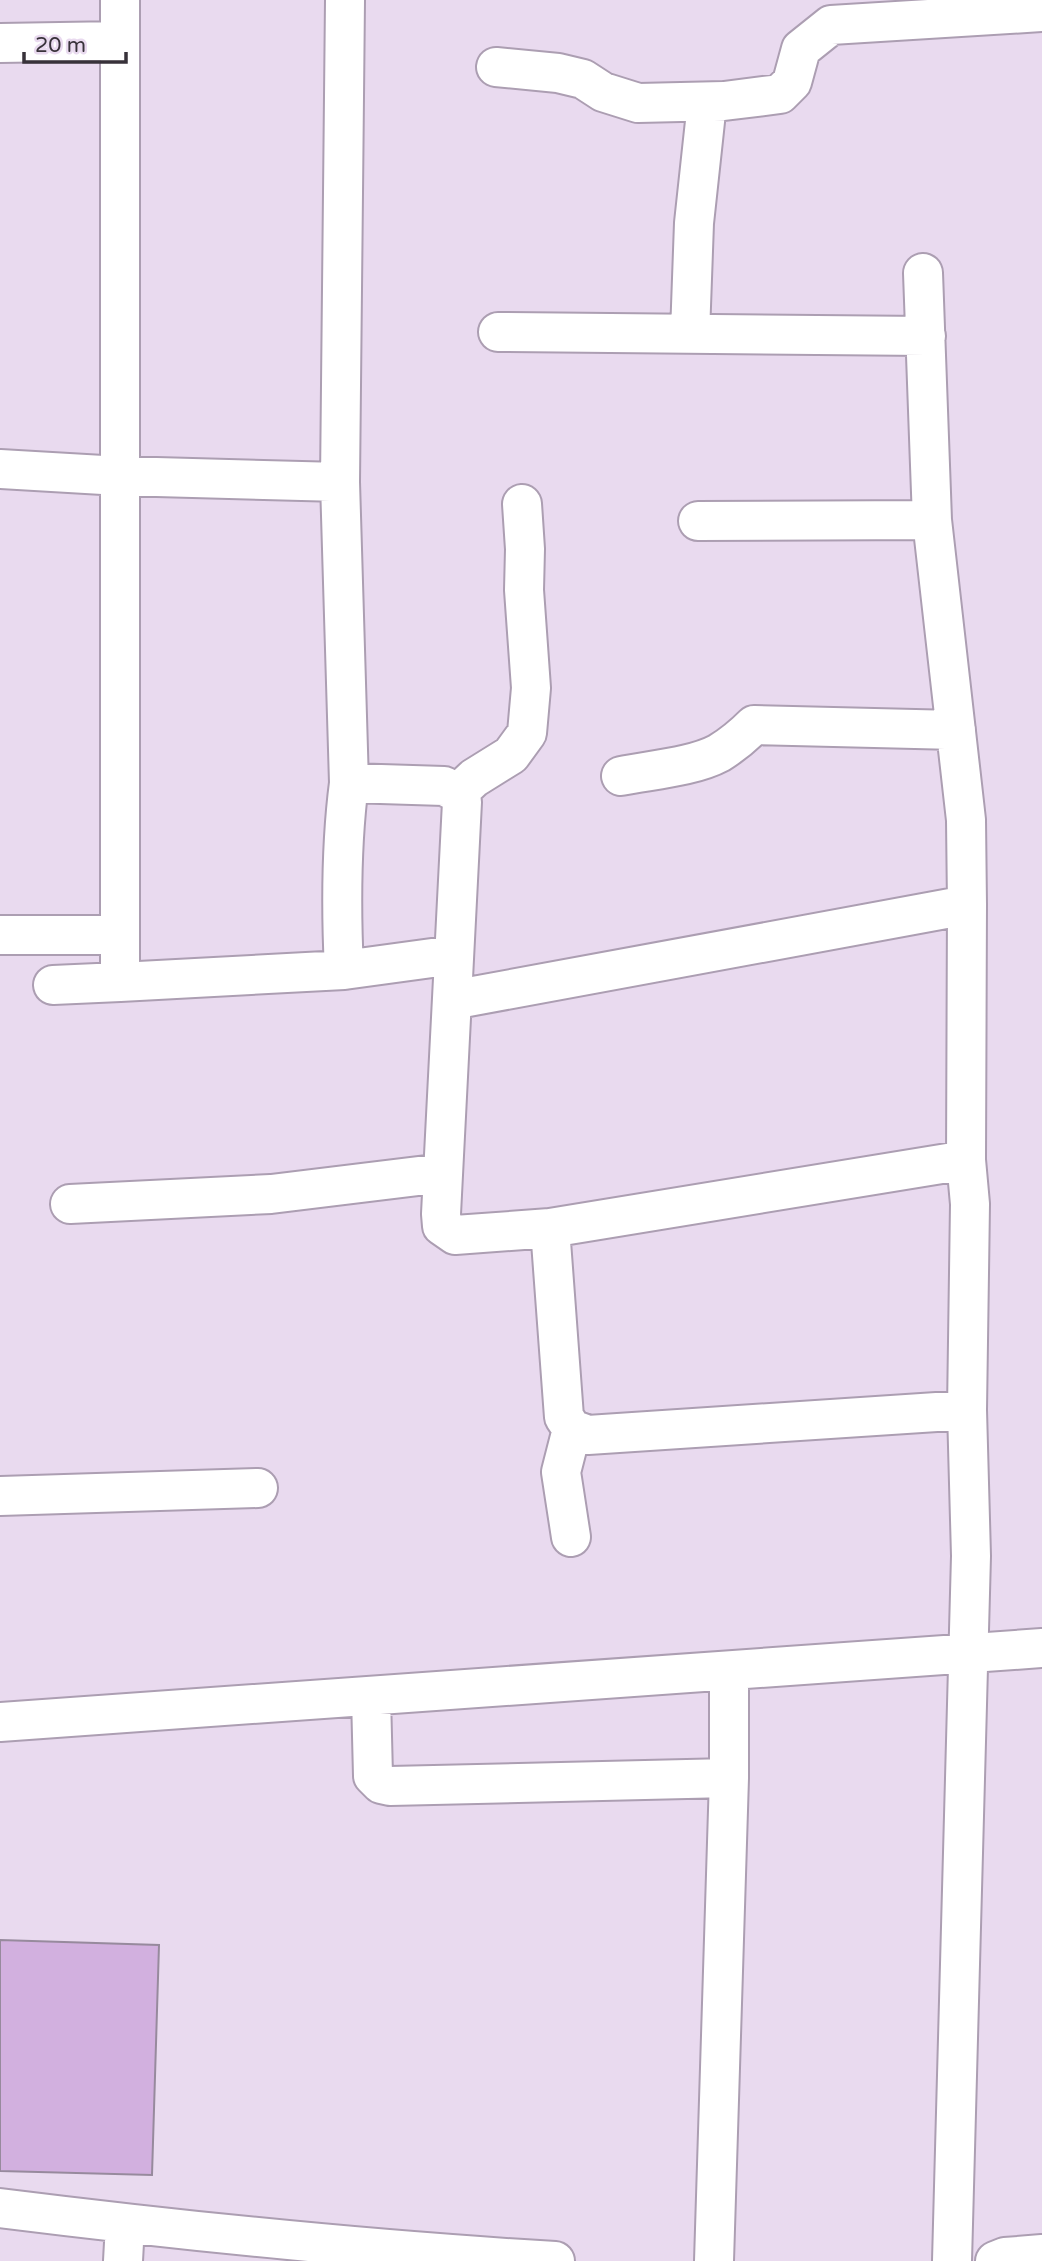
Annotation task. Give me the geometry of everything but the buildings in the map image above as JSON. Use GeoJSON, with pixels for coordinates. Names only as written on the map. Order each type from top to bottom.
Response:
{"type":"FeatureCollection","features":[{"type":"Feature","properties":{"kind":"street"},"geometry":{"type":"LineString","coordinates":[[120,0],[120,982]]}},
{"type":"Feature","properties":{"kind":"street"},"geometry":{"type":"LineString","coordinates":[[344,970],[344,823],[349,783],[340,482],[345,0]]}},
{"type":"Feature","properties":{"kind":"street"},"geometry":{"type":"LineString","coordinates":[[496,67],[558,73],[583,79],[603,92],[638,103],[707,103],[780,94],[792,82],[802,49],[831,25],[999,7],[1042,12]]}},
{"type":"Feature","properties":{"kind":"street"},"geometry":{"type":"LineString","coordinates":[[0,43],[120,41]]}},
{"type":"Feature","properties":{"kind":"street"},"geometry":{"type":"LineString","coordinates":[[690,334],[694,223],[707,103]]}},
{"type":"Feature","properties":{"kind":"street"},"geometry":{"type":"LineString","coordinates":[[923,274],[932,520],[966,820],[966,1160],[970,1204],[967,1410],[971,1556],[952,2261]]}},
{"type":"Feature","properties":{"kind":"street"},"geometry":{"type":"LineString","coordinates":[[498,332],[926,336]]}},
{"type":"Feature","properties":{"kind":"street"},"geometry":{"type":"LineString","coordinates":[[0,469],[120,477],[340,482]]}},
{"type":"Feature","properties":{"kind":"street"},"geometry":{"type":"LineString","coordinates":[[458,793],[474,778],[511,755],[527,733],[531,688],[524,590],[522,504]]}},
{"type":"Feature","properties":{"kind":"street"},"geometry":{"type":"LineString","coordinates":[[698,521],[932,520]]}},
{"type":"Feature","properties":{"kind":"street"},"geometry":{"type":"LineString","coordinates":[[621,775],[695,761],[716,754],[735,743],[754,725],[956,730]]}},
{"type":"Feature","properties":{"kind":"street"},"geometry":{"type":"LineString","coordinates":[[349,783],[444,786],[458,793],[462,802],[442,1226],[455,1235],[550,1228],[966,1160]]}},
{"type":"Feature","properties":{"kind":"street"},"geometry":{"type":"LineString","coordinates":[[452,1000],[967,905]]}},
{"type":"Feature","properties":{"kind":"street"},"geometry":{"type":"LineString","coordinates":[[0,935],[120,935]]}},
{"type":"Feature","properties":{"kind":"street"},"geometry":{"type":"LineString","coordinates":[[53,985],[344,970],[454,955]]}},
{"type":"Feature","properties":{"kind":"street"},"geometry":{"type":"LineString","coordinates":[[70,1204],[271,1194],[443,1173]]}},
{"type":"Feature","properties":{"kind":"street"},"geometry":{"type":"LineString","coordinates":[[550,1228],[564,1417],[572,1429],[588,1434],[967,1410]]}},
{"type":"Feature","properties":{"kind":"street"},"geometry":{"type":"LineString","coordinates":[[571,1537],[561,1472],[572,1429]]}},
{"type":"Feature","properties":{"kind":"street"},"geometry":{"type":"LineString","coordinates":[[0,1496],[258,1488]]}},
{"type":"Feature","properties":{"kind":"street"},"geometry":{"type":"LineString","coordinates":[[0,1722],[1042,1648]]}},
{"type":"Feature","properties":{"kind":"street"},"geometry":{"type":"LineString","coordinates":[[714,2261],[729,1778],[729,1671]]}},
{"type":"Feature","properties":{"kind":"street"},"geometry":{"type":"LineString","coordinates":[[371,1696],[373,1776],[381,1784],[390,1786],[729,1778]]}},
{"type":"Feature","properties":{"kind":"street"},"geometry":{"type":"LineString","coordinates":[[0,2208],[387,2255],[555,2261]]}},
{"type":"Feature","properties":{"kind":"street"},"geometry":{"type":"LineString","coordinates":[[123,2261],[125,2224]]}},
{"type":"Feature","properties":{"kind":"street"},"geometry":{"type":"LineString","coordinates":[[995,2261],[1005,2257],[1042,2254]]}}]}
